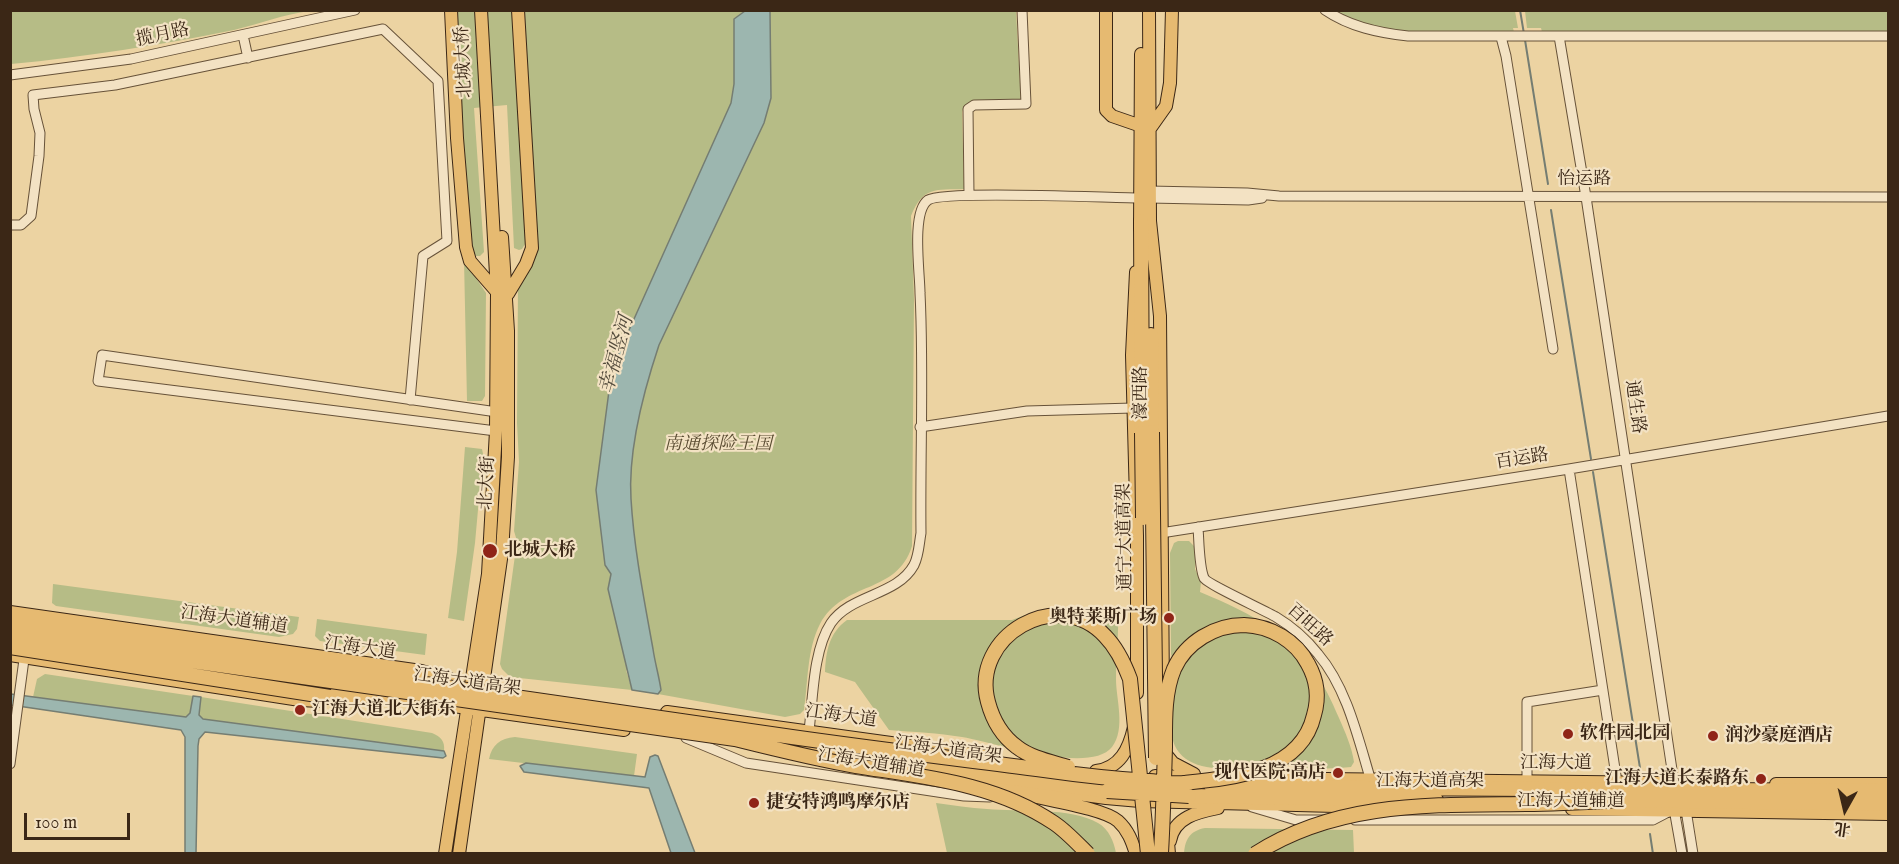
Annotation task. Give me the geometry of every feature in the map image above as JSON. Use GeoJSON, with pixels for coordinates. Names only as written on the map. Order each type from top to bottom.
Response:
{"type":"FeatureCollection","features":[{"type":"Feature","properties":{"kind":"highway","name":"通宁大道高架"},"geometry":{"type":"LineString","coordinates":[[1145,221],[1147,432],[1160,853]]}},
{"type":"Feature","properties":{"kind":"highway"},"geometry":{"type":"LineString","coordinates":[[1113,779],[1039,758],[1019,749],[997,727],[986,696],[986,677],[996,649],[1015,628],[1042,617],[1066,615],[1080,618],[1105,635],[1123,660],[1130,679],[1160,853]]}},
{"type":"Feature","properties":{"kind":"highway"},"geometry":{"type":"LineString","coordinates":[[10,616],[421,672],[450,680]]}},
{"type":"Feature","properties":{"kind":"highway","name":"江海大道高架"},"geometry":{"type":"LineString","coordinates":[[10,624],[844,744],[1113,779],[1378,788],[1888,791]]}},
{"type":"Feature","properties":{"kind":"highway"},"geometry":{"type":"LineString","coordinates":[[1160,853],[1166,713],[1168,691],[1177,664],[1201,637],[1229,626],[1251,626],[1274,632],[1286,639],[1305,658],[1317,690],[1316,710],[1307,735],[1291,754],[1258,770],[1181,783]]}},
{"type":"Feature","properties":{"kind":"highway","name":"江海大道高架"},"geometry":{"type":"LineString","coordinates":[[10,635],[735,740],[1107,790],[1189,796],[1347,799],[1888,804]]}},
{"type":"Feature","properties":{"kind":"highway"},"geometry":{"type":"LineString","coordinates":[[10,647],[330,699],[378,695]]}},
{"type":"Feature","properties":{"kind":"highway"},"geometry":{"type":"LineString","coordinates":[[735,740],[808,758],[957,783],[1001,795],[1028,807],[1055,824],[1088,854]]}},
{"type":"Feature","properties":{"kind":"highway"},"geometry":{"type":"LineString","coordinates":[[1255,854],[1292,833],[1320,822],[1358,813],[1423,805],[1538,804],[1618,800]]}},
{"type":"Feature","properties":{"kind":"main road"},"geometry":{"type":"LineString","coordinates":[[451,10],[457,138],[468,254],[475,269],[502,294],[526,264],[532,237],[518,10]]}},
{"type":"Feature","properties":{"kind":"main road","name":"北城大桥"},"geometry":{"type":"LineString","coordinates":[[481,10],[490,111]]}},
{"type":"Feature","properties":{"kind":"main road","name":"北城大桥"},"geometry":{"type":"LineString","coordinates":[[489,10],[490,111]]}},
{"type":"Feature","properties":{"kind":"main road"},"geometry":{"type":"LineString","coordinates":[[1106,10],[1106,110],[1112,116],[1145,128],[1166,106],[1170,83],[1172,10]]}},
{"type":"Feature","properties":{"kind":"main road","name":"濠西路"},"geometry":{"type":"LineString","coordinates":[[1141,10],[1146,196],[1145,221],[1133,306],[1133,408],[1137,536],[1137,714],[1143,854]]}},
{"type":"Feature","properties":{"kind":"main road","name":"濠西路"},"geometry":{"type":"LineString","coordinates":[[1145,128],[1149,10]]}},
{"type":"Feature","properties":{"kind":"main road","name":"北大街"},"geometry":{"type":"LineString","coordinates":[[445,854],[466,708],[477,684],[502,552],[508,457],[502,294],[490,111]]}},
{"type":"Feature","properties":{"kind":"main road","name":"濠西路"},"geometry":{"type":"LineString","coordinates":[[1145,221],[1160,316],[1166,802],[1160,853]]}},
{"type":"Feature","properties":{"kind":"main road"},"geometry":{"type":"LineString","coordinates":[[468,254],[478,263],[488,262],[499,251],[510,259],[519,259],[527,253],[532,237]]}},
{"type":"Feature","properties":{"kind":"main road","name":"北大街"},"geometry":{"type":"LineString","coordinates":[[459,854],[480,710],[477,684],[488,574],[502,294]]}},
{"type":"Feature","properties":{"kind":"main road"},"geometry":{"type":"LineString","coordinates":[[10,608],[30,616]]}},
{"type":"Feature","properties":{"kind":"main road","name":"江海大道"},"geometry":{"type":"LineString","coordinates":[[10,616],[30,616],[477,684],[1096,771],[1139,775],[1371,781],[1888,784]]}},
{"type":"Feature","properties":{"kind":"main road"},"geometry":{"type":"LineString","coordinates":[[10,643],[25,651],[300,700],[330,699]]}},
{"type":"Feature","properties":{"kind":"main road"},"geometry":{"type":"LineString","coordinates":[[10,656],[25,651],[378,695],[974,780],[1140,801],[1371,807],[1888,814]]}},
{"type":"Feature","properties":{"kind":"main road"},"geometry":{"type":"LineString","coordinates":[[1096,771],[1112,767],[1121,759],[1131,739],[1137,714]]}},
{"type":"Feature","properties":{"kind":"main road"},"geometry":{"type":"LineString","coordinates":[[1164,752],[1180,767],[1204,777]]}},
{"type":"Feature","properties":{"kind":"main road"},"geometry":{"type":"LineString","coordinates":[[974,780],[1034,798],[1096,810],[1116,819],[1127,831],[1136,854]]}},
{"type":"Feature","properties":{"kind":"main road"},"geometry":{"type":"LineString","coordinates":[[1160,853],[1171,837],[1174,826],[1184,819],[1204,811],[1240,804]]}},
{"type":"Feature","properties":{"kind":"street","name":"揽月路"},"geometry":{"type":"LineString","coordinates":[[10,75],[131,59],[355,10]]}},
{"type":"Feature","properties":{"kind":"street"},"geometry":{"type":"LineString","coordinates":[[969,195],[968,109],[974,105],[1026,104],[1022,10]]}},
{"type":"Feature","properties":{"kind":"street"},"geometry":{"type":"LineString","coordinates":[[1325,10],[1335,18],[1381,33],[1408,36],[1888,36]]}},
{"type":"Feature","properties":{"kind":"street"},"geometry":{"type":"LineString","coordinates":[[10,225],[21,225],[31,216],[40,133],[33,95],[115,85],[383,29],[438,81],[447,241],[423,256],[410,400]]}},
{"type":"Feature","properties":{"kind":"street"},"geometry":{"type":"LineString","coordinates":[[243,35],[248,58]]}},
{"type":"Feature","properties":{"kind":"street"},"geometry":{"type":"LineString","coordinates":[[1505,36],[1506,56],[1553,349]]}},
{"type":"Feature","properties":{"kind":"street","name":"通生路"},"geometry":{"type":"LineString","coordinates":[[1559,36],[1586,196],[1674,783]]}},
{"type":"Feature","properties":{"kind":"street","name":"怡运路"},"geometry":{"type":"LineString","coordinates":[[920,427],[921,297],[918,225],[921,210],[927,200],[938,197],[969,195],[1146,196],[1248,200],[1279,196],[1888,197]]}},
{"type":"Feature","properties":{"kind":"street"},"geometry":{"type":"LineString","coordinates":[[496,431],[98,381],[102,355],[497,412]]}},
{"type":"Feature","properties":{"kind":"street"},"geometry":{"type":"LineString","coordinates":[[809,731],[819,654],[825,633],[833,620],[855,604],[900,581],[914,565],[921,533],[920,427],[1027,411],[1133,408]]}},
{"type":"Feature","properties":{"kind":"street","name":"百运路"},"geometry":{"type":"LineString","coordinates":[[1161,532],[1569,470],[1888,416]]}},
{"type":"Feature","properties":{"kind":"street"},"geometry":{"type":"LineString","coordinates":[[1569,470],[1617,782]]}},
{"type":"Feature","properties":{"kind":"street","name":"百旺路"},"geometry":{"type":"LineString","coordinates":[[1198,527],[1203,576],[1208,583],[1252,603],[1279,619],[1318,654],[1330,671],[1342,694],[1371,781]]}},
{"type":"Feature","properties":{"kind":"street"},"geometry":{"type":"LineString","coordinates":[[10,764],[30,616]]}},
{"type":"Feature","properties":{"kind":"street"},"geometry":{"type":"LineString","coordinates":[[1527,782],[1527,702],[1603,690]]}},
{"type":"Feature","properties":{"kind":"street","name":"江海大道辅道"},"geometry":{"type":"LineString","coordinates":[[686,738],[746,763],[964,796],[1034,798],[1054,791]]}},
{"type":"Feature","properties":{"kind":"street","name":"江海大道辅道"},"geometry":{"type":"LineString","coordinates":[[1240,804],[1296,820],[1653,820],[1680,810]]}},
{"type":"Feature","properties":{"kind":"street"},"geometry":{"type":"LineString","coordinates":[[1680,810],[1682,854]]}},
{"type":"Feature","properties":{"kind":"street"},"geometry":{"type":"LineString","coordinates":[[1680,810],[1693,854]]}},
{"type":"Feature","properties":{"kind":"green space"},"geometry":{"type":"Polygon","coordinates":[[[11,10],[310,11],[178,41],[11,64],[11,10]]]}},
{"type":"Feature","properties":{"kind":"green space"},"geometry":{"type":"Polygon","coordinates":[[[455,11],[512,11],[527,241],[519,250],[514,248],[507,105],[474,108],[484,252],[476,256],[471,251],[455,11]]]}},
{"type":"Feature","properties":{"kind":"green space","name":"南通探险王国"},"geometry":{"type":"Polygon","coordinates":[[[522,11],[1016,11],[1021,101],[974,102],[964,106],[962,112],[964,189],[931,192],[920,199],[911,216],[914,299],[912,546],[905,562],[895,573],[842,600],[830,610],[820,624],[810,655],[804,710],[800,714],[785,717],[658,694],[660,692],[626,670],[632,690],[510,677],[500,664],[517,541],[514,531],[519,462],[518,286],[531,262],[522,11]]]}},
{"type":"Feature","properties":{"kind":"green space"},"geometry":{"type":"Polygon","coordinates":[[[1333,11],[1515,11],[1518,28],[1513,28],[1514,32],[1444,34],[1398,31],[1354,21],[1333,11]]]}},
{"type":"Feature","properties":{"kind":"green space"},"geometry":{"type":"Polygon","coordinates":[[[1525,11],[1888,11],[1888,31],[1542,32],[1541,28],[1527,28],[1525,11]]]}},
{"type":"Feature","properties":{"kind":"green space"},"geometry":{"type":"Polygon","coordinates":[[[464,260],[486,293],[485,396],[482,401],[467,401],[464,260]]]}},
{"type":"Feature","properties":{"kind":"green space"},"geometry":{"type":"Polygon","coordinates":[[[465,447],[482,449],[483,454],[475,543],[464,621],[448,618],[457,552],[465,447]]]}},
{"type":"Feature","properties":{"kind":"green space"},"geometry":{"type":"Polygon","coordinates":[[[1189,541],[1196,548],[1195,569],[1201,582],[1200,592],[1267,626],[1301,654],[1315,672],[1328,693],[1348,740],[1354,762],[1351,767],[1307,768],[1284,763],[1234,769],[1216,768],[1199,765],[1185,758],[1176,747],[1170,722],[1173,661],[1171,654],[1170,553],[1174,543],[1189,541]]]}},
{"type":"Feature","properties":{"kind":"green space"},"geometry":{"type":"Polygon","coordinates":[[[53,584],[299,617],[297,629],[293,634],[279,637],[56,606],[52,603],[53,584]]]}},
{"type":"Feature","properties":{"kind":"green space"},"geometry":{"type":"Polygon","coordinates":[[[1118,611],[1116,679],[1119,732],[1112,747],[1101,755],[1084,758],[1063,757],[1017,750],[962,737],[889,730],[855,682],[825,672],[826,657],[832,637],[847,620],[1012,620],[1025,615],[1118,611]]]}},
{"type":"Feature","properties":{"kind":"green space"},"geometry":{"type":"Polygon","coordinates":[[[317,619],[427,634],[425,655],[320,641],[315,636],[317,619]]]}},
{"type":"Feature","properties":{"kind":"green space"},"geometry":{"type":"Polygon","coordinates":[[[45,674],[193,696],[190,713],[186,717],[33,697],[37,679],[45,674]]]}},
{"type":"Feature","properties":{"kind":"green space"},"geometry":{"type":"Polygon","coordinates":[[[201,697],[432,733],[442,740],[444,751],[202,719],[199,715],[201,697]]]}},
{"type":"Feature","properties":{"kind":"green space"},"geometry":{"type":"Polygon","coordinates":[[[515,737],[637,754],[634,776],[489,759],[498,743],[515,737]]]}},
{"type":"Feature","properties":{"kind":"green space"},"geometry":{"type":"Polygon","coordinates":[[[936,803],[981,809],[1074,814],[1098,823],[1105,829],[1116,853],[947,853],[936,803]]]}},
{"type":"Feature","properties":{"kind":"green space"},"geometry":{"type":"Polygon","coordinates":[[[1205,828],[1353,830],[1354,853],[1184,854],[1189,837],[1205,828]]]}},
{"type":"Feature","properties":{"kind":"water","name":"幸福竖河"},"geometry":{"type":"Polygon","coordinates":[[[745,11],[770,11],[771,98],[764,123],[659,345],[643,401],[632,461],[631,499],[634,536],[661,690],[658,694],[632,690],[608,589],[611,574],[605,565],[596,490],[612,368],[731,103],[734,84],[734,19],[745,11]]]}},
{"type":"Feature","properties":{"kind":"water"},"geometry":{"type":"Polygon","coordinates":[[[11,694],[186,717],[190,713],[193,696],[201,697],[199,715],[203,719],[444,751],[446,756],[443,758],[205,732],[199,739],[198,746],[196,853],[185,853],[185,737],[181,730],[11,705],[11,694]]]}},
{"type":"Feature","properties":{"kind":"water"},"geometry":{"type":"Polygon","coordinates":[[[658,756],[695,853],[671,853],[649,788],[524,772],[520,766],[526,763],[645,777],[650,757],[658,756]]]}},
{"type":"Feature","properties":{"kind":"waterway"},"geometry":{"type":"LineString","coordinates":[[1520,10],[1524,34]]}},
{"type":"Feature","properties":{"kind":"waterway"},"geometry":{"type":"LineString","coordinates":[[1525,40],[1548,184]]}},
{"type":"Feature","properties":{"kind":"waterway"},"geometry":{"type":"LineString","coordinates":[[1551,210],[1591,459]]}},
{"type":"Feature","properties":{"kind":"waterway"},"geometry":{"type":"LineString","coordinates":[[1593,472],[1640,768]]}},
{"type":"Feature","properties":{"kind":"waterway"},"geometry":{"type":"LineString","coordinates":[[1650,834],[1653,854]]}},
{"type":"Feature","properties":{"kind":"place","name":"北城大桥"},"geometry":{"type":"Point","coordinates":[490,551]}},
{"type":"Feature","properties":{"kind":"place","name":"奥特莱斯广场"},"geometry":{"type":"Point","coordinates":[1169,618]}},
{"type":"Feature","properties":{"kind":"place","name":"江海大道北大街东"},"geometry":{"type":"Point","coordinates":[300,710]}},
{"type":"Feature","properties":{"kind":"place","name":"软件园北园"},"geometry":{"type":"Point","coordinates":[1568,734]}},
{"type":"Feature","properties":{"kind":"place","name":"润沙豪庭酒店"},"geometry":{"type":"Point","coordinates":[1713,736]}},
{"type":"Feature","properties":{"kind":"place","name":"现代医院·高店"},"geometry":{"type":"Point","coordinates":[1338,773]}},
{"type":"Feature","properties":{"kind":"place","name":"江海大道长泰路东"},"geometry":{"type":"Point","coordinates":[1761,779]}},
{"type":"Feature","properties":{"kind":"place","name":"捷安特鸿鸣摩尔店"},"geometry":{"type":"Point","coordinates":[754,803]}}]}
